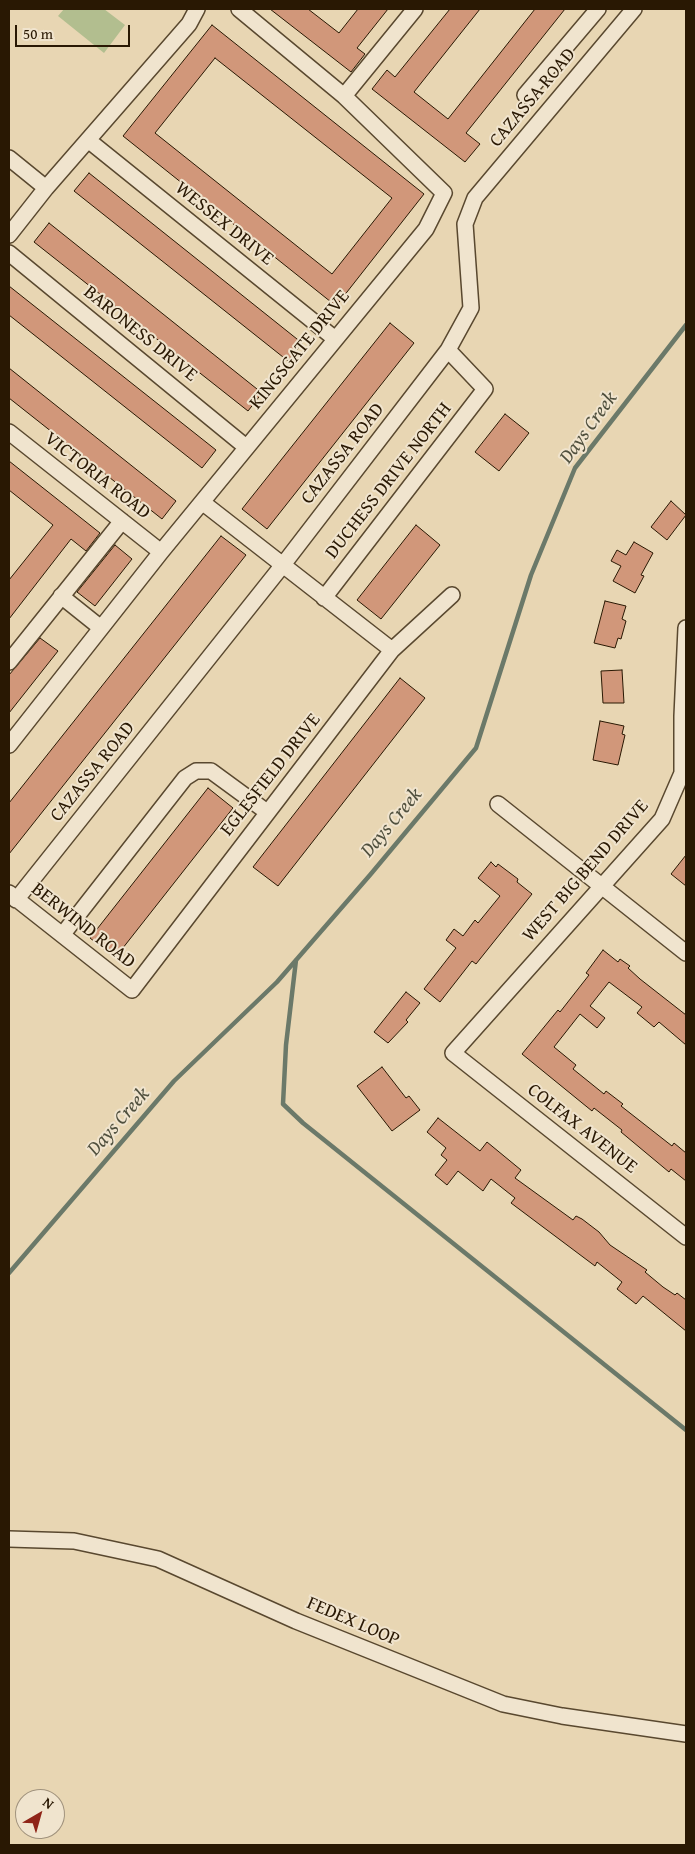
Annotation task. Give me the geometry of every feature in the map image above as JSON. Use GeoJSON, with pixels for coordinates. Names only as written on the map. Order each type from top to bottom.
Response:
{"type":"FeatureCollection","features":[{"type":"Feature","properties":{"kind":"street"},"geometry":{"type":"LineString","coordinates":[[9,236],[46,188],[189,24],[197,9]]}},
{"type":"Feature","properties":{"kind":"street","name":"KINGSGATE DRIVE"},"geometry":{"type":"LineString","coordinates":[[9,745],[161,552],[334,338],[426,229],[444,193],[344,96],[239,9]]}},
{"type":"Feature","properties":{"kind":"street"},"geometry":{"type":"LineString","coordinates":[[344,96],[415,9]]}},
{"type":"Feature","properties":{"kind":"street"},"geometry":{"type":"LineString","coordinates":[[526,96],[598,9]]}},
{"type":"Feature","properties":{"kind":"street","name":"CAZASSA ROAD"},"geometry":{"type":"LineString","coordinates":[[12,896],[282,566],[448,350],[471,308],[465,224],[475,198],[634,9]]}},
{"type":"Feature","properties":{"kind":"street","name":"WESSEX DRIVE"},"geometry":{"type":"LineString","coordinates":[[88,140],[334,338]]}},
{"type":"Feature","properties":{"kind":"street"},"geometry":{"type":"LineString","coordinates":[[9,158],[46,188]]}},
{"type":"Feature","properties":{"kind":"street","name":"BARONESS DRIVE"},"geometry":{"type":"LineString","coordinates":[[9,253],[246,447]]}},
{"type":"Feature","properties":{"kind":"street","name":"DUCHESS DRIVE NORTH"},"geometry":{"type":"LineString","coordinates":[[324,598],[486,388],[448,350]]}},
{"type":"Feature","properties":{"kind":"street","name":"VICTORIA ROAD"},"geometry":{"type":"LineString","coordinates":[[10,434],[161,552]]}},
{"type":"Feature","properties":{"kind":"street"},"geometry":{"type":"LineString","coordinates":[[202,502],[392,650]]}},
{"type":"Feature","properties":{"kind":"street"},"geometry":{"type":"LineString","coordinates":[[9,662],[122,521]]}},
{"type":"Feature","properties":{"kind":"street","name":"EGLESFIELD DRIVE"},"geometry":{"type":"LineString","coordinates":[[132,990],[392,650],[452,595]]}},
{"type":"Feature","properties":{"kind":"street"},"geometry":{"type":"LineString","coordinates":[[61,596],[101,628]]}},
{"type":"Feature","properties":{"kind":"street","name":"WEST BIG BEND DRIVE"},"geometry":{"type":"LineString","coordinates":[[453,1053],[662,819],[682,773],[686,628]]}},
{"type":"Feature","properties":{"kind":"street"},"geometry":{"type":"LineString","coordinates":[[63,934],[185,778],[196,771],[211,771],[267,812]]}},
{"type":"Feature","properties":{"kind":"street"},"geometry":{"type":"LineString","coordinates":[[498,804],[686,953]]}},
{"type":"Feature","properties":{"kind":"street","name":"BERWIND ROAD"},"geometry":{"type":"LineString","coordinates":[[12,896],[63,934],[132,990]]}},
{"type":"Feature","properties":{"kind":"street","name":"COLFAX AVENUE"},"geometry":{"type":"LineString","coordinates":[[453,1053],[686,1237]]}},
{"type":"Feature","properties":{"kind":"street","name":"FEDEX LOOP"},"geometry":{"type":"LineString","coordinates":[[9,1538],[74,1541],[158,1559],[296,1620],[503,1704],[562,1716],[686,1734]]}},
{"type":"Feature","properties":{"kind":"green space"},"geometry":{"type":"Polygon","coordinates":[[[64,9],[104,9],[125,25],[104,53],[58,16],[64,9]]]}},
{"type":"Feature","properties":{"kind":"building"},"geometry":{"type":"Polygon","coordinates":[[[270,9],[308,9],[339,33],[358,9],[388,9],[357,48],[365,54],[351,72],[270,9]]]}},
{"type":"Feature","properties":{"kind":"building"},"geometry":{"type":"Polygon","coordinates":[[[450,9],[480,9],[414,92],[448,119],[535,9],[565,9],[466,133],[480,144],[465,162],[372,89],[387,70],[395,77],[450,9]]]}},
{"type":"Feature","properties":{"kind":"building"},"geometry":{"type":"Polygon","coordinates":[[[212,25],[424,194],[336,306],[123,136],[212,25]],[[215,58],[155,133],[332,274],[392,198],[215,58]]]}},
{"type":"Feature","properties":{"kind":"building"},"geometry":{"type":"Polygon","coordinates":[[[89,173],[302,343],[288,361],[74,191],[89,173]]]}},
{"type":"Feature","properties":{"kind":"building"},"geometry":{"type":"Polygon","coordinates":[[[49,223],[262,393],[248,411],[34,242],[49,223]]]}},
{"type":"Feature","properties":{"kind":"building"},"geometry":{"type":"Polygon","coordinates":[[[9,286],[216,450],[202,468],[9,315],[9,286]]]}},
{"type":"Feature","properties":{"kind":"building"},"geometry":{"type":"Polygon","coordinates":[[[390,323],[414,343],[267,529],[242,509],[390,323]]]}},
{"type":"Feature","properties":{"kind":"building"},"geometry":{"type":"Polygon","coordinates":[[[9,368],[176,501],[162,519],[9,398],[9,368]]]}},
{"type":"Feature","properties":{"kind":"building"},"geometry":{"type":"Polygon","coordinates":[[[505,414],[529,433],[499,471],[475,452],[505,414]]]}},
{"type":"Feature","properties":{"kind":"building"},"geometry":{"type":"Polygon","coordinates":[[[9,461],[100,533],[86,551],[71,539],[9,619],[9,580],[53,525],[9,490],[9,461]]]}},
{"type":"Feature","properties":{"kind":"building"},"geometry":{"type":"Polygon","coordinates":[[[671,501],[686,515],[667,540],[651,527],[671,501]]]}},
{"type":"Feature","properties":{"kind":"building"},"geometry":{"type":"Polygon","coordinates":[[[416,525],[440,545],[381,619],[357,600],[416,525]]]}},
{"type":"Feature","properties":{"kind":"building"},"geometry":{"type":"Polygon","coordinates":[[[221,536],[246,555],[9,854],[9,803],[221,536]]]}},
{"type":"Feature","properties":{"kind":"building"},"geometry":{"type":"Polygon","coordinates":[[[634,542],[653,553],[641,575],[644,576],[635,593],[613,581],[621,566],[611,561],[617,550],[626,555],[634,542]]]}},
{"type":"Feature","properties":{"kind":"building"},"geometry":{"type":"Polygon","coordinates":[[[115,545],[132,559],[95,606],[77,592],[115,545]]]}},
{"type":"Feature","properties":{"kind":"building"},"geometry":{"type":"Polygon","coordinates":[[[605,601],[626,606],[622,619],[626,621],[621,639],[618,638],[615,648],[594,643],[605,601]]]}},
{"type":"Feature","properties":{"kind":"building"},"geometry":{"type":"Polygon","coordinates":[[[40,638],[58,651],[9,713],[9,675],[40,638]]]}},
{"type":"Feature","properties":{"kind":"building"},"geometry":{"type":"Polygon","coordinates":[[[622,670],[624,703],[603,703],[601,671],[622,670]]]}},
{"type":"Feature","properties":{"kind":"building"},"geometry":{"type":"Polygon","coordinates":[[[400,678],[425,698],[278,886],[253,867],[400,678]]]}},
{"type":"Feature","properties":{"kind":"building"},"geometry":{"type":"Polygon","coordinates":[[[600,721],[624,726],[622,734],[625,735],[618,765],[593,760],[600,721]]]}},
{"type":"Feature","properties":{"kind":"building"},"geometry":{"type":"Polygon","coordinates":[[[208,788],[233,808],[115,958],[90,938],[208,788]]]}},
{"type":"Feature","properties":{"kind":"building"},"geometry":{"type":"Polygon","coordinates":[[[686,855],[686,886],[671,874],[686,855]]]}},
{"type":"Feature","properties":{"kind":"building"},"geometry":{"type":"Polygon","coordinates":[[[491,862],[496,867],[498,864],[518,879],[517,882],[532,894],[476,964],[472,961],[440,1002],[424,989],[456,948],[446,940],[454,929],[463,936],[475,920],[478,923],[500,896],[478,878],[491,862]]]}},
{"type":"Feature","properties":{"kind":"building"},"geometry":{"type":"Polygon","coordinates":[[[603,950],[618,962],[620,959],[630,966],[628,968],[640,979],[686,1015],[686,1045],[659,1022],[654,1027],[637,1013],[642,1007],[609,982],[590,1006],[605,1018],[597,1028],[580,1014],[554,1047],[576,1065],[573,1069],[604,1094],[606,1091],[623,1104],[621,1106],[672,1146],[674,1143],[686,1153],[686,1181],[671,1169],[669,1172],[621,1132],[622,1130],[594,1108],[592,1111],[522,1054],[558,1010],[560,1012],[589,975],[586,973],[603,950]]]}},
{"type":"Feature","properties":{"kind":"building"},"geometry":{"type":"Polygon","coordinates":[[[406,992],[420,1003],[406,1020],[408,1022],[388,1043],[374,1032],[406,992]]]}},
{"type":"Feature","properties":{"kind":"building"},"geometry":{"type":"Polygon","coordinates":[[[382,1067],[406,1098],[409,1096],[420,1110],[392,1131],[357,1086],[382,1067]]]}},
{"type":"Feature","properties":{"kind":"building"},"geometry":{"type":"Polygon","coordinates":[[[438,1118],[480,1151],[487,1142],[521,1170],[515,1178],[573,1220],[576,1216],[582,1219],[599,1232],[610,1245],[647,1270],[645,1272],[663,1287],[675,1295],[677,1293],[686,1300],[686,1331],[643,1296],[636,1304],[617,1289],[622,1282],[597,1262],[595,1266],[511,1203],[515,1198],[491,1179],[483,1191],[458,1171],[447,1185],[435,1175],[447,1160],[441,1155],[446,1148],[427,1132],[438,1118]]]}},
{"type":"Feature","properties":{"kind":"waterway","name":"Days Creek"},"geometry":{"type":"LineString","coordinates":[[9,1273],[174,1081],[277,982],[370,875],[476,748],[531,575],[575,468],[686,325]]}},
{"type":"Feature","properties":{"kind":"waterway"},"geometry":{"type":"LineString","coordinates":[[296,960],[286,1045],[283,1104],[303,1123],[686,1430]]}}]}
